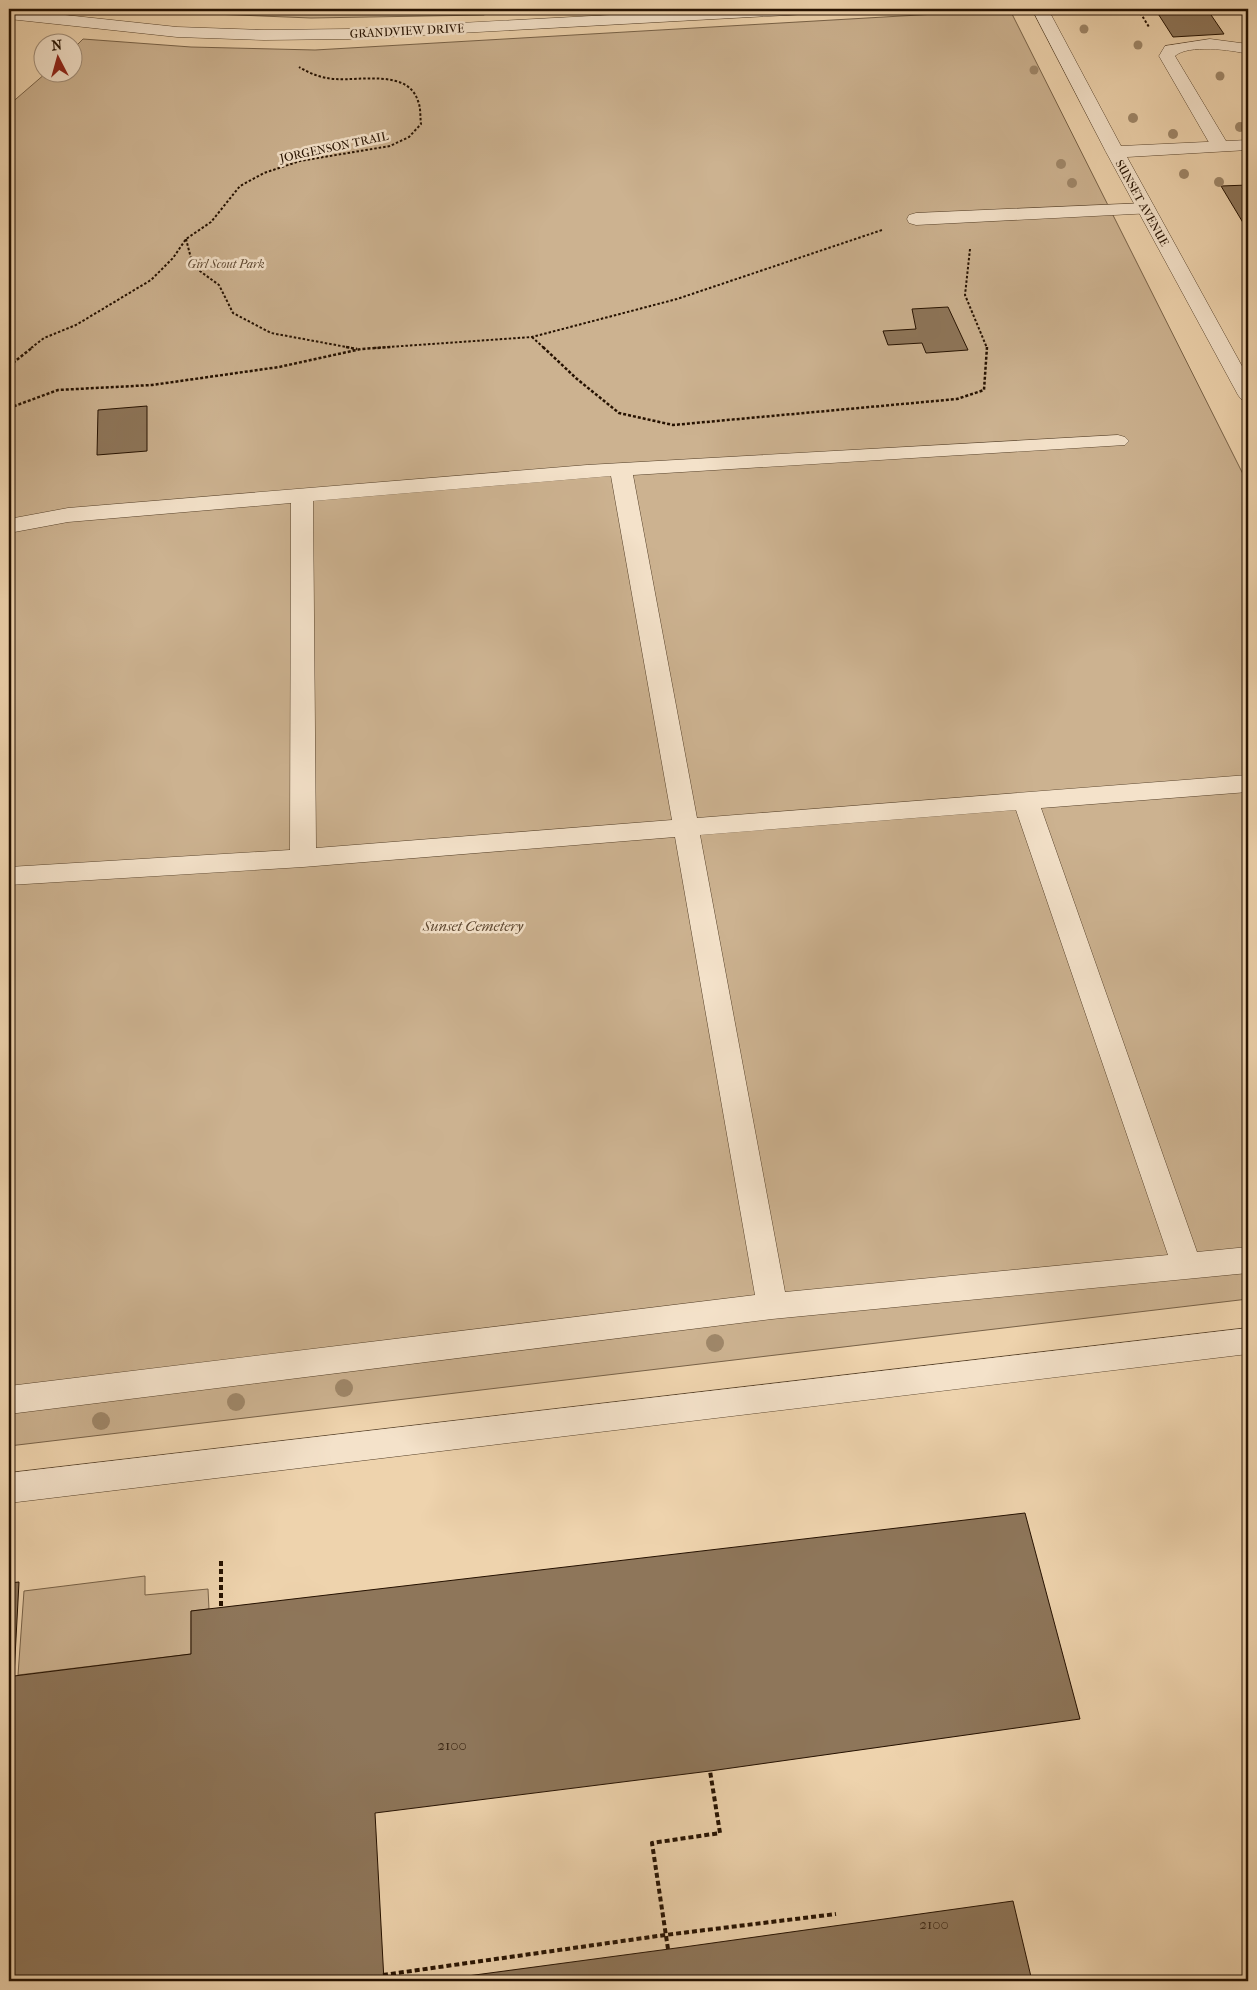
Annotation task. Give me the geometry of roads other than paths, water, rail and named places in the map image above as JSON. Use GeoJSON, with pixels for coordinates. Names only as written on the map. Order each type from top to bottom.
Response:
{"type":"FeatureCollection","features":[{"type":"Feature","properties":{"kind":"street","name":"GRANDVIEW DRIVE"},"geometry":{"type":"LineString","coordinates":[[9,14],[177,32],[264,35],[349,34],[806,9]]}},
{"type":"Feature","properties":{"kind":"street","name":"SUNSET AVENUE"},"geometry":{"type":"LineString","coordinates":[[1040,9],[1114,152],[1245,385]]}},
{"type":"Feature","properties":{"kind":"street"},"geometry":{"type":"LineString","coordinates":[[1220,146],[1166,56],[1171,50],[1200,45],[1248,49]]}},
{"type":"Feature","properties":{"kind":"street"},"geometry":{"type":"LineString","coordinates":[[1114,152],[1248,145]]}},
{"type":"Feature","properties":{"kind":"street"},"geometry":{"type":"LineString","coordinates":[[916,219],[1146,209]]}},
{"type":"Feature","properties":{"kind":"street"},"geometry":{"type":"LineString","coordinates":[[9,526],[68,515],[621,469],[1118,441]]}},
{"type":"Feature","properties":{"kind":"street"},"geometry":{"type":"LineString","coordinates":[[621,469],[772,1306]]}},
{"type":"Feature","properties":{"kind":"street"},"geometry":{"type":"LineString","coordinates":[[302,495],[303,858]]}},
{"type":"Feature","properties":{"kind":"street"},"geometry":{"type":"LineString","coordinates":[[9,876],[303,858],[1248,783]]}},
{"type":"Feature","properties":{"kind":"street"},"geometry":{"type":"LineString","coordinates":[[1026,801],[1187,1266]]}},
{"type":"Feature","properties":{"kind":"street"},"geometry":{"type":"LineString","coordinates":[[9,1400],[772,1306],[1248,1260]]}},
{"type":"Feature","properties":{"kind":"street"},"geometry":{"type":"LineString","coordinates":[[9,1488],[1248,1341]]}},
{"type":"Feature","properties":{"kind":"park label","name":"Girl Scout Park"},"geometry":{"type":"Point","coordinates":[226,264]}},
{"type":"Feature","properties":{"kind":"park label","name":"Sunset Cemetery"},"geometry":{"type":"Point","coordinates":[473,926]}}]}
